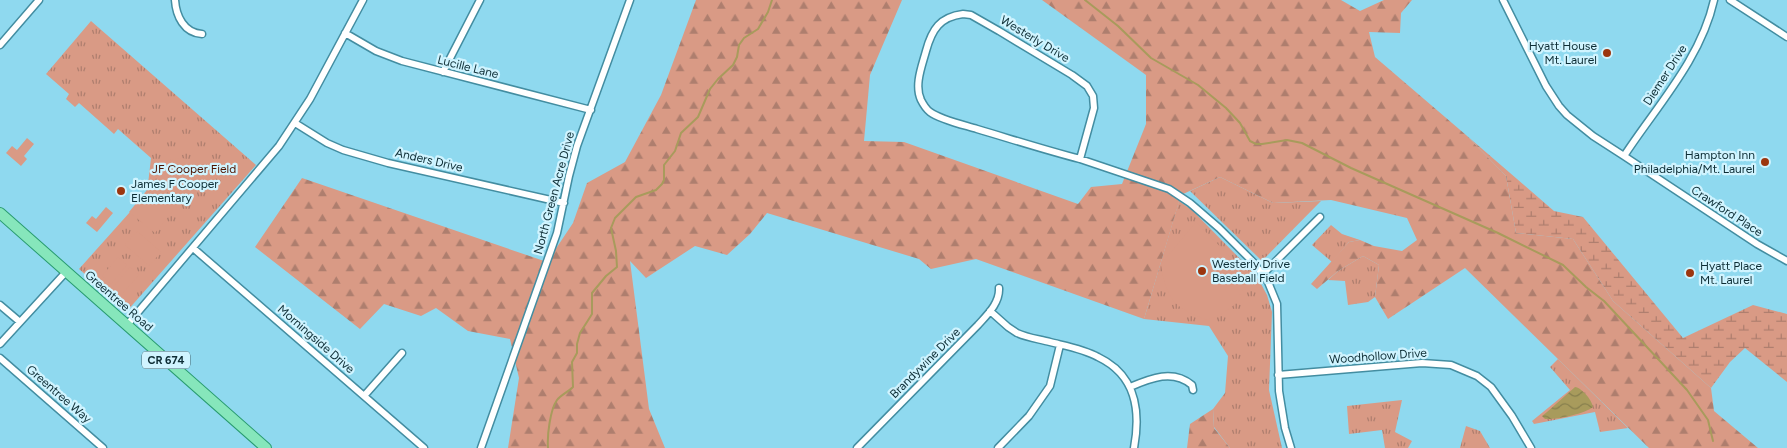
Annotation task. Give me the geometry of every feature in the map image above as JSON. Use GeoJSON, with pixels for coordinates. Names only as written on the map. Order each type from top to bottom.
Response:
{"type":"FeatureCollection","features":[{"type":"Feature","properties":{"kind":"main road","name":"Greentree Road"},"geometry":{"type":"LineString","coordinates":[[0,213],[266,448]]}},
{"type":"Feature","properties":{"kind":"street"},"geometry":{"type":"LineString","coordinates":[[0,45],[39,0]]}},
{"type":"Feature","properties":{"kind":"street"},"geometry":{"type":"LineString","coordinates":[[175,0],[178,14],[185,26],[194,34],[202,34]]}},
{"type":"Feature","properties":{"kind":"street"},"geometry":{"type":"LineString","coordinates":[[126,325],[279,146],[310,99],[363,0]]}},
{"type":"Feature","properties":{"kind":"street"},"geometry":{"type":"LineString","coordinates":[[443,72],[480,0]]}},
{"type":"Feature","properties":{"kind":"street","name":"North Green Acre Drive"},"geometry":{"type":"LineString","coordinates":[[481,448],[558,233],[577,146],[630,0]]}},
{"type":"Feature","properties":{"kind":"street","name":"Crawford Place"},"geometry":{"type":"LineString","coordinates":[[1504,0],[1546,86],[1559,106],[1575,122],[1757,244],[1787,261]]}},
{"type":"Feature","properties":{"kind":"street","name":"Diemer Drive"},"geometry":{"type":"LineString","coordinates":[[1624,156],[1694,52],[1708,20],[1714,0]]}},
{"type":"Feature","properties":{"kind":"street"},"geometry":{"type":"LineString","coordinates":[[1730,0],[1787,37]]}},
{"type":"Feature","properties":{"kind":"street","name":"Westerly Drive"},"geometry":{"type":"LineString","coordinates":[[1080,159],[1094,108],[1093,96],[1087,86],[1063,69],[971,15],[952,15],[939,24],[932,34],[927,48],[918,86],[921,100],[930,112],[1005,138],[1080,159],[1156,185],[1180,196],[1200,210],[1254,263],[1274,292],[1277,304],[1278,374],[1282,416],[1291,448]]}},
{"type":"Feature","properties":{"kind":"street","name":"Lucille Lane"},"geometry":{"type":"LineString","coordinates":[[345,33],[376,51],[402,61],[591,110]]}},
{"type":"Feature","properties":{"kind":"street","name":"Anders Drive"},"geometry":{"type":"LineString","coordinates":[[295,123],[343,150],[388,163],[564,203]]}},
{"type":"Feature","properties":{"kind":"street"},"geometry":{"type":"LineString","coordinates":[[1263,274],[1320,217]]}},
{"type":"Feature","properties":{"kind":"street","name":"Morningside Drive"},"geometry":{"type":"LineString","coordinates":[[193,248],[424,448]]}},
{"type":"Feature","properties":{"kind":"street"},"geometry":{"type":"LineString","coordinates":[[0,344],[66,272]]}},
{"type":"Feature","properties":{"kind":"street","name":"Brandywine Drive"},"geometry":{"type":"LineString","coordinates":[[858,448],[990,311],[997,299],[999,288]]}},
{"type":"Feature","properties":{"kind":"street"},"geometry":{"type":"LineString","coordinates":[[0,305],[20,322]]}},
{"type":"Feature","properties":{"kind":"street"},"geometry":{"type":"LineString","coordinates":[[990,311],[1008,328],[1017,333],[1098,357],[1115,367],[1130,387],[1138,410],[1134,448]]}},
{"type":"Feature","properties":{"kind":"street"},"geometry":{"type":"LineString","coordinates":[[998,448],[1029,416],[1050,386],[1060,345]]}},
{"type":"Feature","properties":{"kind":"street"},"geometry":{"type":"LineString","coordinates":[[364,396],[402,352]]}},
{"type":"Feature","properties":{"kind":"street","name":"Greentree Way"},"geometry":{"type":"LineString","coordinates":[[0,358],[103,448]]}},
{"type":"Feature","properties":{"kind":"street","name":"Woodhollow Drive"},"geometry":{"type":"LineString","coordinates":[[1278,374],[1422,363],[1451,365],[1477,376],[1491,388],[1512,416],[1531,448]]}},
{"type":"Feature","properties":{"kind":"street"},"geometry":{"type":"LineString","coordinates":[[1130,387],[1154,377],[1166,376],[1184,379],[1192,385],[1193,390]]}},
{"type":"Feature","properties":{"kind":"green space"},"geometry":{"type":"Polygon","coordinates":[[[696,0],[902,0],[870,75],[864,141],[904,142],[1078,204],[1091,187],[1122,184],[1146,124],[1146,75],[1042,0],[1341,0],[1360,11],[1384,0],[1412,0],[1401,13],[1400,33],[1369,32],[1375,57],[1466,135],[1506,176],[1516,233],[1573,239],[1613,301],[1711,388],[1714,411],[1758,448],[1649,448],[1465,268],[1388,319],[1375,297],[1379,265],[1363,256],[1338,271],[1317,289],[1311,284],[1349,242],[1360,240],[1374,246],[1402,251],[1417,240],[1407,218],[1331,200],[1273,203],[1220,177],[1181,195],[1144,319],[976,259],[931,269],[919,259],[767,213],[750,234],[727,255],[695,246],[646,278],[630,261],[649,409],[665,448],[508,448],[519,378],[510,339],[468,331],[436,308],[421,316],[384,304],[360,329],[255,247],[302,178],[547,262],[573,223],[587,183],[625,162],[661,95],[696,0]]]}},
{"type":"Feature","properties":{"kind":"green space","name":"JF Cooper Field"},"geometry":{"type":"Polygon","coordinates":[[[91,21],[256,165],[127,311],[79,269],[147,193],[151,158],[118,129],[114,134],[79,103],[75,107],[66,99],[69,94],[46,74],[91,21]]]}},
{"type":"Feature","properties":{"kind":"green space"},"geometry":{"type":"Polygon","coordinates":[[[1466,135],[1554,211],[1583,217],[1683,338],[1753,305],[1787,314],[1787,382],[1745,348],[1730,362],[1711,388],[1613,301],[1573,239],[1516,233],[1506,176],[1466,135]]]}},
{"type":"Feature","properties":{"kind":"green space"},"geometry":{"type":"Polygon","coordinates":[[[27,138],[34,144],[24,156],[27,159],[21,166],[6,153],[12,146],[17,150],[27,138]]]}},
{"type":"Feature","properties":{"kind":"green space"},"geometry":{"type":"Polygon","coordinates":[[[183,158],[196,169],[196,186],[181,190],[177,196],[169,196],[168,191],[171,188],[164,165],[168,160],[183,158]]]}},
{"type":"Feature","properties":{"kind":"green space"},"geometry":{"type":"Polygon","coordinates":[[[1220,177],[1273,203],[1321,201],[1262,261],[1190,191],[1220,177]]]}},
{"type":"Feature","properties":{"kind":"green space"},"geometry":{"type":"Polygon","coordinates":[[[147,190],[173,211],[155,233],[129,212],[147,190]]]}},
{"type":"Feature","properties":{"kind":"green space"},"geometry":{"type":"Polygon","coordinates":[[[1179,201],[1192,210],[1250,269],[1267,295],[1272,312],[1269,390],[1282,448],[1230,448],[1214,427],[1213,409],[1225,393],[1228,356],[1209,326],[1144,319],[1179,201]]]}},
{"type":"Feature","properties":{"kind":"green space"},"geometry":{"type":"Polygon","coordinates":[[[106,207],[113,213],[97,232],[86,223],[92,216],[96,219],[106,207]]]}},
{"type":"Feature","properties":{"kind":"green space","name":"Westerly Drive Baseball Field"},"geometry":{"type":"Polygon","coordinates":[[[1196,222],[1250,277],[1234,305],[1220,315],[1207,320],[1187,311],[1174,301],[1166,286],[1161,264],[1196,222]]]}},
{"type":"Feature","properties":{"kind":"green space"},"geometry":{"type":"Polygon","coordinates":[[[1331,225],[1342,234],[1360,240],[1349,242],[1332,262],[1312,245],[1331,225]]]}},
{"type":"Feature","properties":{"kind":"green space"},"geometry":{"type":"Polygon","coordinates":[[[137,231],[161,252],[149,266],[125,245],[137,231]]]}},
{"type":"Feature","properties":{"kind":"green space"},"geometry":{"type":"Polygon","coordinates":[[[1363,256],[1379,265],[1375,297],[1368,302],[1348,305],[1345,281],[1328,280],[1338,271],[1363,256]]]}},
{"type":"Feature","properties":{"kind":"green space"},"geometry":{"type":"Polygon","coordinates":[[[118,257],[127,265],[111,284],[102,276],[118,257]]]}},
{"type":"Feature","properties":{"kind":"green space"},"geometry":{"type":"Polygon","coordinates":[[[130,267],[139,275],[122,294],[114,286],[130,267]]]}},
{"type":"Feature","properties":{"kind":"green space"},"geometry":{"type":"Polygon","coordinates":[[[1558,359],[1628,428],[1600,432],[1595,412],[1534,424],[1532,421],[1570,390],[1550,367],[1558,359]]]}},
{"type":"Feature","properties":{"kind":"green space"},"geometry":{"type":"Polygon","coordinates":[[[1402,400],[1395,432],[1412,441],[1408,448],[1385,448],[1382,430],[1349,434],[1347,406],[1402,400]]]}},
{"type":"Feature","properties":{"kind":"green space"},"geometry":{"type":"Polygon","coordinates":[[[1213,409],[1214,428],[1230,448],[1187,448],[1190,424],[1213,409]]]}},
{"type":"Feature","properties":{"kind":"green space"},"geometry":{"type":"Polygon","coordinates":[[[1466,426],[1480,431],[1490,448],[1460,448],[1466,426]]]}},
{"type":"Feature","properties":{"kind":"water"},"geometry":{"type":"Polygon","coordinates":[[[1575,387],[1586,395],[1593,407],[1577,414],[1563,417],[1545,419],[1542,416],[1547,412],[1575,387]]]}},
{"type":"Feature","properties":{"kind":"waterway"},"geometry":{"type":"LineString","coordinates":[[548,448],[552,410],[557,400],[573,387],[572,362],[577,353],[580,333],[592,314],[592,293],[606,276],[617,267],[611,228],[615,218],[636,197],[656,190],[662,184],[664,180],[664,165],[675,151],[681,133],[698,117],[710,89],[733,65],[737,57],[739,45],[744,38],[758,29],[768,12],[772,0]]}},
{"type":"Feature","properties":{"kind":"waterway"},"geometry":{"type":"LineString","coordinates":[[1085,0],[1118,26],[1151,58],[1198,85],[1226,108],[1240,123],[1250,141],[1256,144],[1287,140],[1302,143],[1351,168],[1498,233],[1563,265],[1604,301],[1687,390],[1708,420],[1713,441]]}},
{"type":"Feature","properties":{"kind":"place","name":"Hyatt House Mt. Laurel"},"geometry":{"type":"Point","coordinates":[1607,53]}},
{"type":"Feature","properties":{"kind":"place","name":"Hampton Inn Philadelphia/Mt. Laurel"},"geometry":{"type":"Point","coordinates":[1765,162]}},
{"type":"Feature","properties":{"kind":"place","name":"James F Cooper Elementary"},"geometry":{"type":"Point","coordinates":[121,191]}},
{"type":"Feature","properties":{"kind":"place","name":"Westerly Drive Baseball Field"},"geometry":{"type":"Point","coordinates":[1202,271]}},
{"type":"Feature","properties":{"kind":"place","name":"Hyatt Place Mt. Laurel"},"geometry":{"type":"Point","coordinates":[1690,273]}}]}
